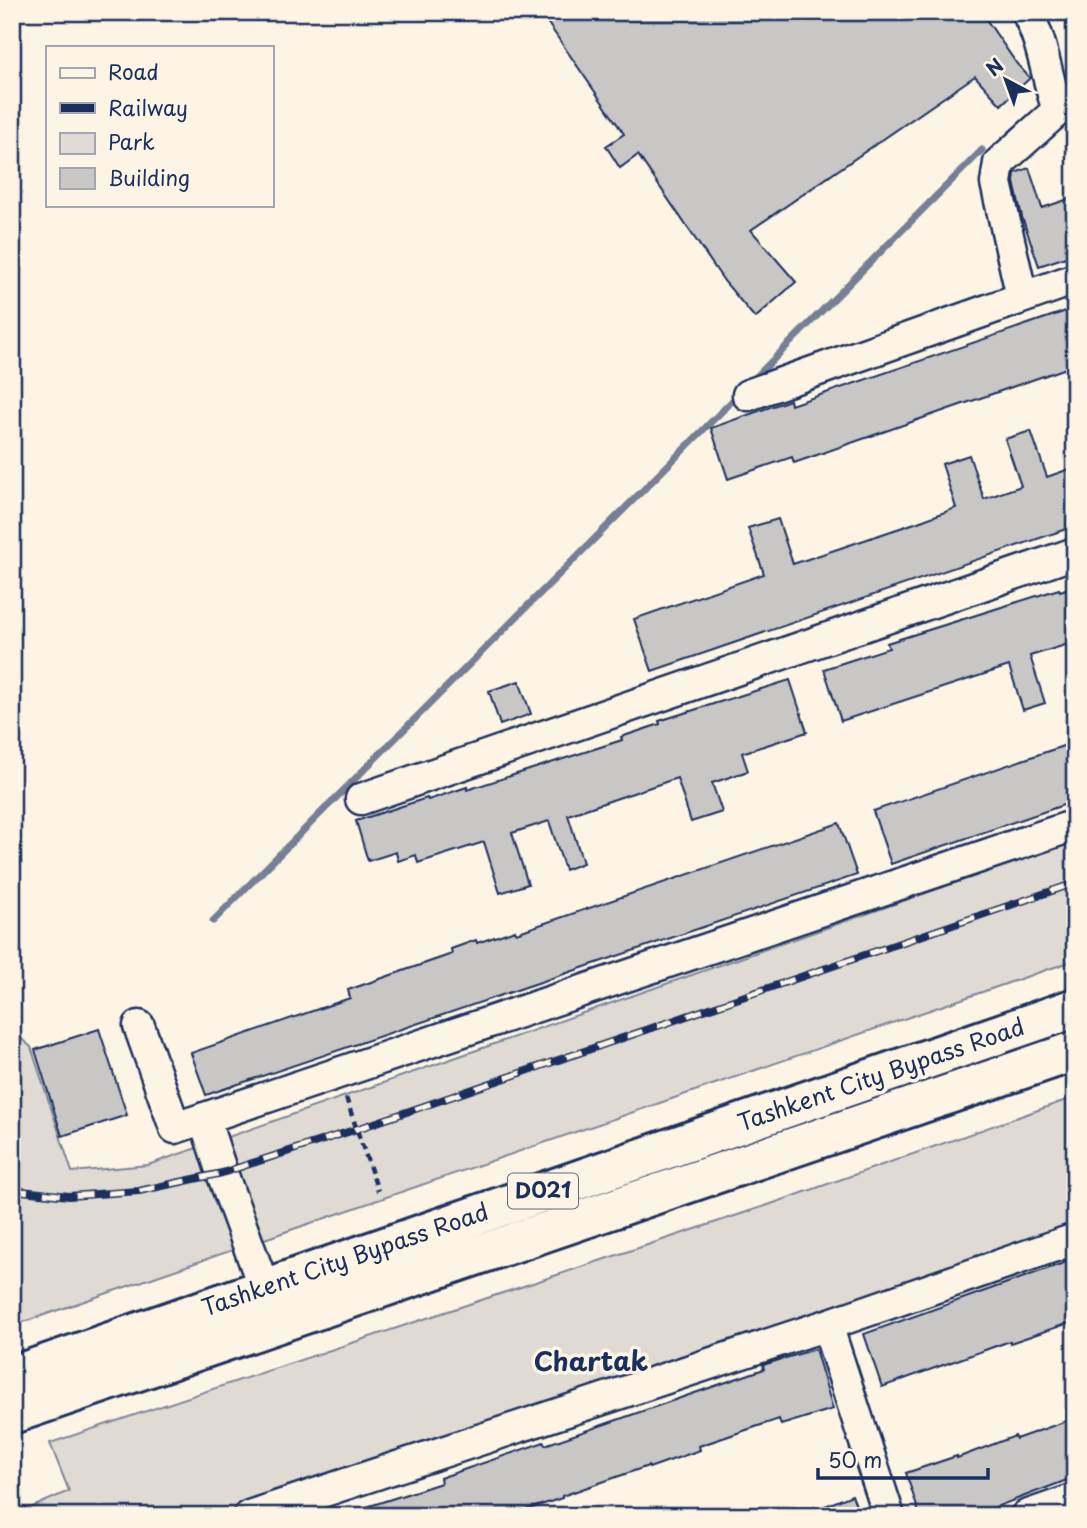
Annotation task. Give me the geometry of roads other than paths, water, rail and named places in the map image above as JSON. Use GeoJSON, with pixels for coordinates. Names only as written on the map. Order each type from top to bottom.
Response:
{"type":"FeatureCollection","features":[{"type":"Feature","properties":{"kind":"highway","name":"Tashkent City Bypass Road"},"geometry":{"type":"LineString","coordinates":[[12,1376],[1075,1008]]}},
{"type":"Feature","properties":{"kind":"highway","name":"Tashkent City Bypass Road"},"geometry":{"type":"LineString","coordinates":[[12,1414],[1075,1051]]}},
{"type":"Feature","properties":{"kind":"street"},"geometry":{"type":"LineString","coordinates":[[1022,298],[996,183],[999,163],[1066,102],[1052,94],[1046,62],[1027,12]]}},
{"type":"Feature","properties":{"kind":"street"},"geometry":{"type":"LineString","coordinates":[[748,395],[1075,279]]}},
{"type":"Feature","properties":{"kind":"street"},"geometry":{"type":"LineString","coordinates":[[360,799],[1075,553]]}},
{"type":"Feature","properties":{"kind":"street"},"geometry":{"type":"LineString","coordinates":[[139,1026],[175,1128],[1075,825]]}},
{"type":"Feature","properties":{"kind":"street"},"geometry":{"type":"LineString","coordinates":[[204,1118],[264,1288]]}},
{"type":"Feature","properties":{"kind":"street"},"geometry":{"type":"LineString","coordinates":[[249,1516],[827,1325],[1075,1239]]}},
{"type":"Feature","properties":{"kind":"street"},"geometry":{"type":"LineString","coordinates":[[827,1325],[889,1516]]}},
{"type":"Feature","properties":{"kind":"street"},"geometry":{"type":"LineString","coordinates":[[1026,1516],[1075,1499]]}},
{"type":"Feature","properties":{"kind":"waterway"},"geometry":{"type":"LineString","coordinates":[[751,382],[982,150]]}},
{"type":"Feature","properties":{"kind":"waterway"},"geometry":{"type":"LineString","coordinates":[[213,921],[740,393]]}},
{"type":"Feature","properties":{"kind":"railway"},"geometry":{"type":"LineString","coordinates":[[12,1190],[69,1196],[139,1191],[222,1173],[1075,883]]}},
{"type":"Feature","properties":{"kind":"district","name":"Chartak"},"geometry":{"type":"Point","coordinates":[591,1362]}}]}
